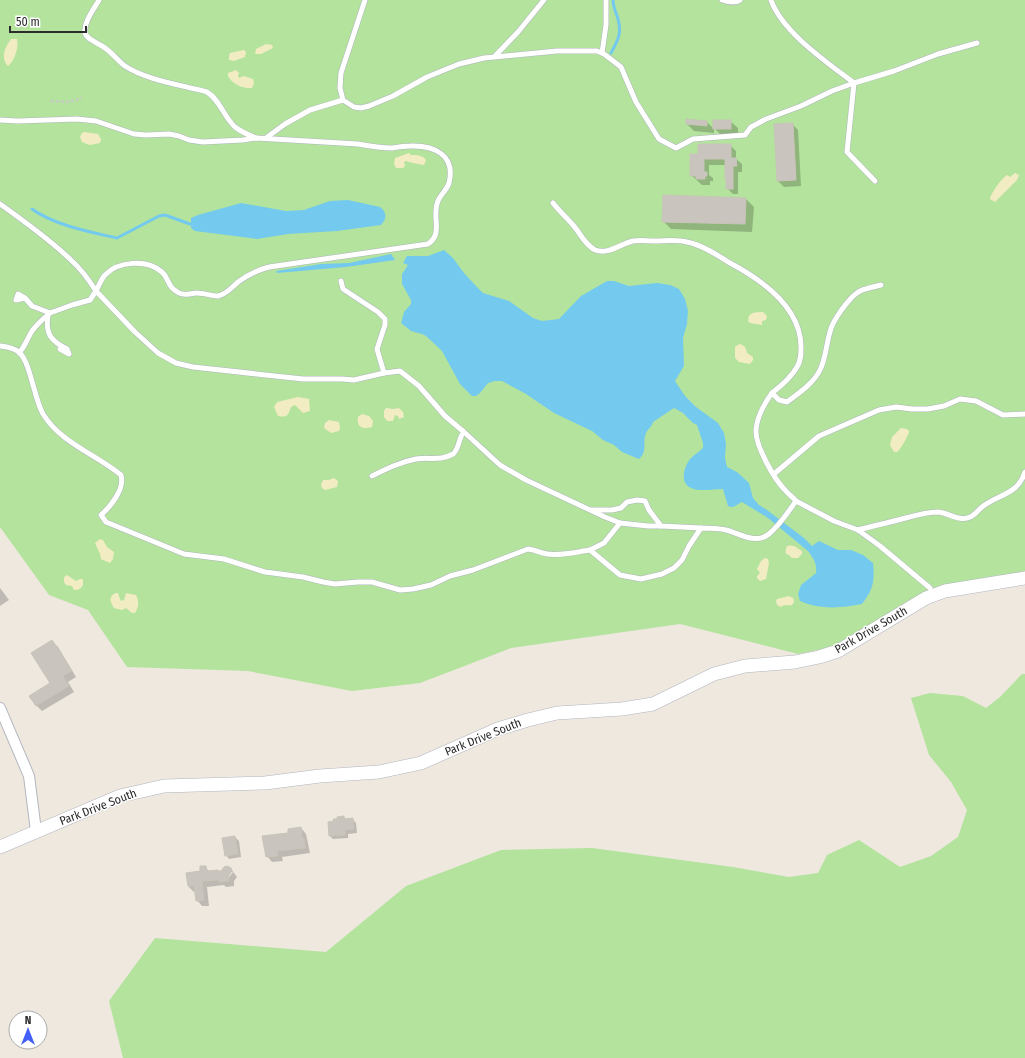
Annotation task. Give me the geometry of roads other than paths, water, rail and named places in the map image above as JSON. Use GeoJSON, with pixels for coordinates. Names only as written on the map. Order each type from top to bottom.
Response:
{"type":"FeatureCollection","features":[{"type":"Feature","properties":{"kind":"street","name":"Park Drive South"},"geometry":{"type":"LineString","coordinates":[[0,847],[120,796],[156,787],[265,783],[320,776],[379,772],[420,763],[498,729],[528,720],[558,713],[622,709],[653,704],[714,674],[745,666],[795,662],[838,651],[926,598],[945,591],[1025,578]]}},
{"type":"Feature","properties":{"kind":"street"},"geometry":{"type":"LineString","coordinates":[[0,708],[28,776],[36,831]]}},
{"type":"Feature","properties":{"kind":"lane"},"geometry":{"type":"LineString","coordinates":[[99,0],[86,25],[85,33],[87,37],[103,46],[124,66],[134,71],[207,92],[213,96],[237,129],[256,138]]}},
{"type":"Feature","properties":{"kind":"lane"},"geometry":{"type":"LineString","coordinates":[[365,0],[341,73],[340,88],[343,100],[354,107],[361,108],[369,106],[393,96],[427,77],[471,61],[495,56],[557,51],[592,51],[602,53],[621,67],[636,102],[659,139],[676,148],[693,139],[745,135],[751,127],[766,119],[801,106],[832,91],[894,71],[938,54],[977,43]]}},
{"type":"Feature","properties":{"kind":"lane"},"geometry":{"type":"LineString","coordinates":[[495,56],[518,32],[544,0]]}},
{"type":"Feature","properties":{"kind":"lane"},"geometry":{"type":"LineString","coordinates":[[602,53],[606,25],[606,0]]}},
{"type":"Feature","properties":{"kind":"lane"},"geometry":{"type":"LineString","coordinates":[[722,0],[728,3],[738,2],[740,0]]}},
{"type":"Feature","properties":{"kind":"lane"},"geometry":{"type":"LineString","coordinates":[[771,0],[782,21],[819,57],[854,83]]}},
{"type":"Feature","properties":{"kind":"lane"},"geometry":{"type":"LineString","coordinates":[[854,83],[847,152],[875,180]]}},
{"type":"Feature","properties":{"kind":"lane"},"geometry":{"type":"LineString","coordinates":[[266,138],[285,124],[310,110],[343,100]]}},
{"type":"Feature","properties":{"kind":"lane"},"geometry":{"type":"LineString","coordinates":[[0,120],[18,121],[77,119],[96,121],[134,134],[168,134],[203,142],[266,138],[358,144],[374,147],[426,147],[440,151],[447,159],[449,168],[448,185],[438,200],[436,207],[436,233],[434,240],[428,244],[268,267],[257,270],[223,294],[217,296],[196,293],[187,295],[179,293],[171,288],[163,273],[155,267],[144,264],[130,263],[116,266],[105,275],[90,300],[49,314],[40,322],[31,332],[25,347],[19,353]]}},
{"type":"Feature","properties":{"kind":"lane"},"geometry":{"type":"LineString","coordinates":[[552,203],[575,227],[586,244],[596,250],[609,250],[631,241],[639,240],[687,242],[738,267],[780,298],[795,321],[800,333],[801,355],[798,367],[784,384],[772,393],[761,412],[756,430],[760,448],[784,490],[796,501],[827,518],[858,530],[880,546],[930,588]]}},
{"type":"Feature","properties":{"kind":"lane"},"geometry":{"type":"LineString","coordinates":[[0,204],[72,260],[96,291],[130,327],[158,353],[176,363],[193,367],[303,379],[354,380],[400,371],[419,386],[445,416],[500,465],[526,480],[620,523],[648,526],[715,528],[727,530],[739,536],[755,539],[768,536],[777,527],[796,501]]}},
{"type":"Feature","properties":{"kind":"lane"},"geometry":{"type":"LineString","coordinates":[[341,281],[343,289],[378,312],[385,319],[385,326],[378,349],[384,373]]}},
{"type":"Feature","properties":{"kind":"lane"},"geometry":{"type":"LineString","coordinates":[[772,393],[779,400],[787,402],[811,383],[820,371],[831,327],[839,315],[856,294],[881,285]]}},
{"type":"Feature","properties":{"kind":"lane"},"geometry":{"type":"LineString","coordinates":[[26,298],[32,306],[49,314]]}},
{"type":"Feature","properties":{"kind":"lane"},"geometry":{"type":"LineString","coordinates":[[49,314],[46,327],[51,338],[67,349],[68,354],[60,349]]}},
{"type":"Feature","properties":{"kind":"lane"},"geometry":{"type":"LineString","coordinates":[[0,346],[9,347],[19,353],[25,361],[43,413],[53,427],[120,475],[122,480],[114,503],[101,515],[106,522],[184,554],[224,559],[266,572],[303,577],[323,582],[335,584],[372,582],[400,590],[431,585],[450,576],[473,570],[528,549],[537,550],[545,554],[557,555],[590,550],[604,542],[620,523]]}},
{"type":"Feature","properties":{"kind":"lane"},"geometry":{"type":"LineString","coordinates":[[774,474],[819,436],[879,410],[896,406],[928,408],[944,406],[960,399],[976,401],[1003,415],[1025,414]]}},
{"type":"Feature","properties":{"kind":"lane"},"geometry":{"type":"LineString","coordinates":[[372,476],[403,462],[418,458],[445,458],[454,453],[459,445],[461,435],[464,432]]}},
{"type":"Feature","properties":{"kind":"lane"},"geometry":{"type":"LineString","coordinates":[[858,530],[936,512],[962,519],[971,517],[982,506],[1008,493],[1018,486],[1025,472]]}},
{"type":"Feature","properties":{"kind":"lane"},"geometry":{"type":"LineString","coordinates":[[589,510],[612,510],[621,508],[626,502],[637,500],[645,501],[649,510],[661,526]]}},
{"type":"Feature","properties":{"kind":"lane"},"geometry":{"type":"LineString","coordinates":[[590,550],[620,576],[641,578],[662,574],[674,568],[682,560],[701,528]]}},
{"type":"Feature","properties":{"kind":"water"},"geometry":{"type":"Polygon","coordinates":[[[348,200],[380,207],[385,213],[383,223],[381,225],[337,231],[288,234],[257,239],[195,231],[191,228],[191,218],[241,203],[286,211],[304,210],[330,201],[348,200]]]}},
{"type":"Feature","properties":{"kind":"water"},"geometry":{"type":"Polygon","coordinates":[[[444,250],[453,258],[464,273],[483,293],[509,301],[533,318],[542,321],[559,319],[581,296],[607,281],[614,281],[629,286],[657,283],[670,285],[679,289],[685,299],[688,311],[687,324],[683,338],[684,366],[675,381],[685,396],[696,407],[718,423],[724,433],[726,444],[725,458],[727,467],[737,472],[749,483],[753,498],[759,505],[804,538],[812,546],[819,541],[838,550],[851,550],[863,555],[873,563],[874,575],[871,590],[862,604],[823,607],[800,601],[798,594],[801,585],[816,573],[815,562],[808,551],[768,518],[742,502],[734,507],[728,506],[723,489],[698,490],[687,486],[684,478],[686,465],[691,458],[703,448],[703,443],[697,425],[683,413],[674,408],[653,422],[646,433],[644,450],[639,459],[622,452],[592,431],[554,413],[526,394],[502,381],[488,383],[480,393],[476,396],[472,396],[460,384],[442,351],[426,336],[411,331],[401,323],[404,312],[411,304],[411,300],[402,284],[402,274],[408,265],[403,263],[407,256],[428,256],[444,250]]]}},
{"type":"Feature","properties":{"kind":"water"},"geometry":{"type":"Polygon","coordinates":[[[391,254],[395,260],[346,267],[277,273],[276,271],[321,264],[349,263],[391,254]]]}},
{"type":"Feature","properties":{"kind":"waterway"},"geometry":{"type":"LineString","coordinates":[[611,53],[617,40],[620,28],[613,0]]}},
{"type":"Feature","properties":{"kind":"waterway"},"geometry":{"type":"LineString","coordinates":[[32,209],[61,224],[117,238],[159,216],[165,215],[190,224]]}}]}
